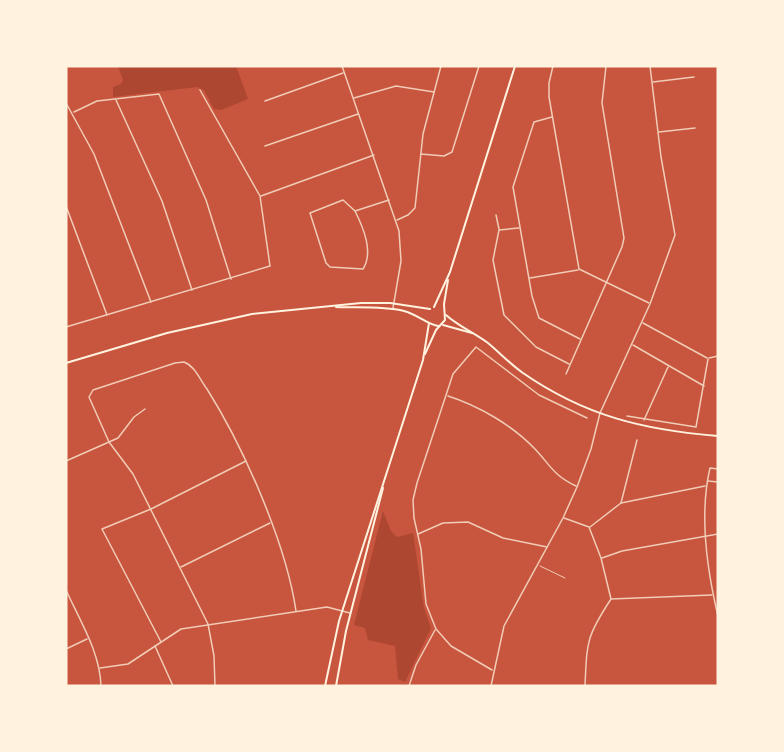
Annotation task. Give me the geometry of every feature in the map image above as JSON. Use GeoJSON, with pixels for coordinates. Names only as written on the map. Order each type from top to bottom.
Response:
{"type":"FeatureCollection","features":[{"type":"Feature","properties":{"kind":"main road"},"geometry":{"type":"LineString","coordinates":[[423,360],[429,322],[427,314],[434,307],[450,272],[514,66]]}},
{"type":"Feature","properties":{"kind":"main road"},"geometry":{"type":"LineString","coordinates":[[450,272],[444,310],[446,315],[477,336],[520,371],[560,396],[626,424],[657,430],[718,436]]}},
{"type":"Feature","properties":{"kind":"main road"},"geometry":{"type":"LineString","coordinates":[[66,363],[231,318],[327,306],[394,303],[430,309]]}},
{"type":"Feature","properties":{"kind":"main road"},"geometry":{"type":"LineString","coordinates":[[327,306],[393,309],[415,314],[429,322],[453,327],[477,336]]}},
{"type":"Feature","properties":{"kind":"main road"},"geometry":{"type":"LineString","coordinates":[[434,307],[444,310]]}},
{"type":"Feature","properties":{"kind":"main road"},"geometry":{"type":"LineString","coordinates":[[325,686],[343,611],[423,360],[446,315]]}},
{"type":"Feature","properties":{"kind":"main road"},"geometry":{"type":"LineString","coordinates":[[336,686],[351,613],[388,470]]}},
{"type":"Feature","properties":{"kind":"street"},"geometry":{"type":"LineString","coordinates":[[342,66],[397,220],[401,254],[393,309]]}},
{"type":"Feature","properties":{"kind":"street"},"geometry":{"type":"LineString","coordinates":[[397,220],[408,215],[415,208],[420,154],[441,66]]}},
{"type":"Feature","properties":{"kind":"street"},"geometry":{"type":"LineString","coordinates":[[420,154],[444,156],[452,152],[479,66]]}},
{"type":"Feature","properties":{"kind":"street"},"geometry":{"type":"LineString","coordinates":[[553,66],[549,83],[553,117],[579,269]]}},
{"type":"Feature","properties":{"kind":"street"},"geometry":{"type":"LineString","coordinates":[[566,375],[622,247],[624,231],[602,103],[606,66]]}},
{"type":"Feature","properties":{"kind":"street"},"geometry":{"type":"LineString","coordinates":[[491,686],[504,626],[563,518],[577,487],[591,449],[600,413],[650,304],[675,235],[650,66],[642,66]]}},
{"type":"Feature","properties":{"kind":"street"},"geometry":{"type":"LineString","coordinates":[[265,102],[344,73]]}},
{"type":"Feature","properties":{"kind":"street"},"geometry":{"type":"LineString","coordinates":[[652,82],[694,77]]}},
{"type":"Feature","properties":{"kind":"street"},"geometry":{"type":"LineString","coordinates":[[354,98],[396,86],[434,92]]}},
{"type":"Feature","properties":{"kind":"street"},"geometry":{"type":"LineString","coordinates":[[66,327],[270,267],[260,196],[200,90]]}},
{"type":"Feature","properties":{"kind":"street"},"geometry":{"type":"LineString","coordinates":[[74,112],[96,101],[159,94],[206,200],[231,280]]}},
{"type":"Feature","properties":{"kind":"street"},"geometry":{"type":"LineString","coordinates":[[116,99],[162,201],[192,291]]}},
{"type":"Feature","properties":{"kind":"street"},"geometry":{"type":"LineString","coordinates":[[66,103],[74,112],[94,154],[152,303]]}},
{"type":"Feature","properties":{"kind":"street"},"geometry":{"type":"LineString","coordinates":[[265,146],[358,113]]}},
{"type":"Feature","properties":{"kind":"street"},"geometry":{"type":"LineString","coordinates":[[553,117],[534,122],[513,187],[538,318],[581,340]]}},
{"type":"Feature","properties":{"kind":"street"},"geometry":{"type":"LineString","coordinates":[[658,132],[695,128]]}},
{"type":"Feature","properties":{"kind":"street"},"geometry":{"type":"LineString","coordinates":[[260,196],[374,155]]}},
{"type":"Feature","properties":{"kind":"street"},"geometry":{"type":"LineString","coordinates":[[343,200],[355,211],[364,232],[368,250],[366,264],[363,269],[330,267],[326,263],[310,213],[343,200]]}},
{"type":"Feature","properties":{"kind":"street"},"geometry":{"type":"LineString","coordinates":[[355,211],[390,200]]}},
{"type":"Feature","properties":{"kind":"street"},"geometry":{"type":"LineString","coordinates":[[66,206],[108,315]]}},
{"type":"Feature","properties":{"kind":"street"},"geometry":{"type":"LineString","coordinates":[[496,215],[499,230],[493,260],[504,315],[536,347],[570,364]]}},
{"type":"Feature","properties":{"kind":"street"},"geometry":{"type":"LineString","coordinates":[[499,230],[519,228]]}},
{"type":"Feature","properties":{"kind":"street"},"geometry":{"type":"LineString","coordinates":[[529,278],[579,269],[650,304]]}},
{"type":"Feature","properties":{"kind":"street"},"geometry":{"type":"LineString","coordinates":[[642,322],[708,358],[718,356]]}},
{"type":"Feature","properties":{"kind":"street"},"geometry":{"type":"LineString","coordinates":[[632,345],[704,386]]}},
{"type":"Feature","properties":{"kind":"street"},"geometry":{"type":"LineString","coordinates":[[493,671],[451,646],[436,629],[426,604],[414,500],[453,374],[476,347],[539,395],[587,418]]}},
{"type":"Feature","properties":{"kind":"street"},"geometry":{"type":"LineString","coordinates":[[627,416],[644,421],[696,427],[708,358]]}},
{"type":"Feature","properties":{"kind":"street"},"geometry":{"type":"LineString","coordinates":[[215,686],[214,656],[208,624],[133,474],[110,442],[89,397],[93,390],[175,363],[188,363],[221,412],[246,460],[290,581],[296,611]]}},
{"type":"Feature","properties":{"kind":"street"},"geometry":{"type":"LineString","coordinates":[[644,421],[669,366]]}},
{"type":"Feature","properties":{"kind":"street"},"geometry":{"type":"LineString","coordinates":[[448,396],[465,402],[512,428],[536,450],[559,478],[577,487]]}},
{"type":"Feature","properties":{"kind":"street"},"geometry":{"type":"LineString","coordinates":[[556,404],[560,396]]}},
{"type":"Feature","properties":{"kind":"street"},"geometry":{"type":"LineString","coordinates":[[66,461],[123,434],[134,417],[146,409]]}},
{"type":"Feature","properties":{"kind":"street"},"geometry":{"type":"LineString","coordinates":[[621,503],[637,440]]}},
{"type":"Feature","properties":{"kind":"street"},"geometry":{"type":"LineString","coordinates":[[161,642],[102,529],[151,509],[246,460]]}},
{"type":"Feature","properties":{"kind":"street"},"geometry":{"type":"LineString","coordinates":[[718,469],[710,468],[706,486],[706,536],[713,595],[718,616]]}},
{"type":"Feature","properties":{"kind":"street"},"geometry":{"type":"LineString","coordinates":[[707,481],[718,482]]}},
{"type":"Feature","properties":{"kind":"street"},"geometry":{"type":"LineString","coordinates":[[590,527],[621,503],[706,486]]}},
{"type":"Feature","properties":{"kind":"street"},"geometry":{"type":"LineString","coordinates":[[563,518],[590,527]]}},
{"type":"Feature","properties":{"kind":"street"},"geometry":{"type":"LineString","coordinates":[[418,534],[443,523],[468,522],[504,538],[547,548]]}},
{"type":"Feature","properties":{"kind":"street"},"geometry":{"type":"LineString","coordinates":[[180,567],[270,523]]}},
{"type":"Feature","properties":{"kind":"street"},"geometry":{"type":"LineString","coordinates":[[585,686],[587,640],[591,629],[610,599],[601,558],[590,527]]}},
{"type":"Feature","properties":{"kind":"street"},"geometry":{"type":"LineString","coordinates":[[601,558],[622,551],[718,534]]}},
{"type":"Feature","properties":{"kind":"street"},"geometry":{"type":"LineString","coordinates":[[66,590],[100,668],[100,686]]}},
{"type":"Feature","properties":{"kind":"street"},"geometry":{"type":"LineString","coordinates":[[610,599],[713,595]]}},
{"type":"Feature","properties":{"kind":"street"},"geometry":{"type":"LineString","coordinates":[[100,668],[128,664],[181,629],[327,607],[351,613]]}},
{"type":"Feature","properties":{"kind":"street"},"geometry":{"type":"LineString","coordinates":[[409,686],[416,665],[436,629]]}},
{"type":"Feature","properties":{"kind":"street"},"geometry":{"type":"LineString","coordinates":[[66,649],[88,639]]}},
{"type":"Feature","properties":{"kind":"street"},"geometry":{"type":"LineString","coordinates":[[155,645],[173,686]]}},
{"type":"Feature","properties":{"kind":"lane"},"geometry":{"type":"LineString","coordinates":[[538,565],[565,578]]}},
{"type":"Feature","properties":{"kind":"shaded area"},"geometry":{"type":"Polygon","coordinates":[[[118,66],[236,66],[248,99],[221,110],[214,109],[204,90],[197,87],[113,97],[113,87],[121,84],[123,80],[118,66]]]}},
{"type":"Feature","properties":{"kind":"shaded area"},"geometry":{"type":"Polygon","coordinates":[[[383,511],[391,531],[397,537],[413,533],[424,608],[431,628],[405,682],[398,679],[395,646],[368,640],[365,628],[354,625],[383,511]]]}}]}
